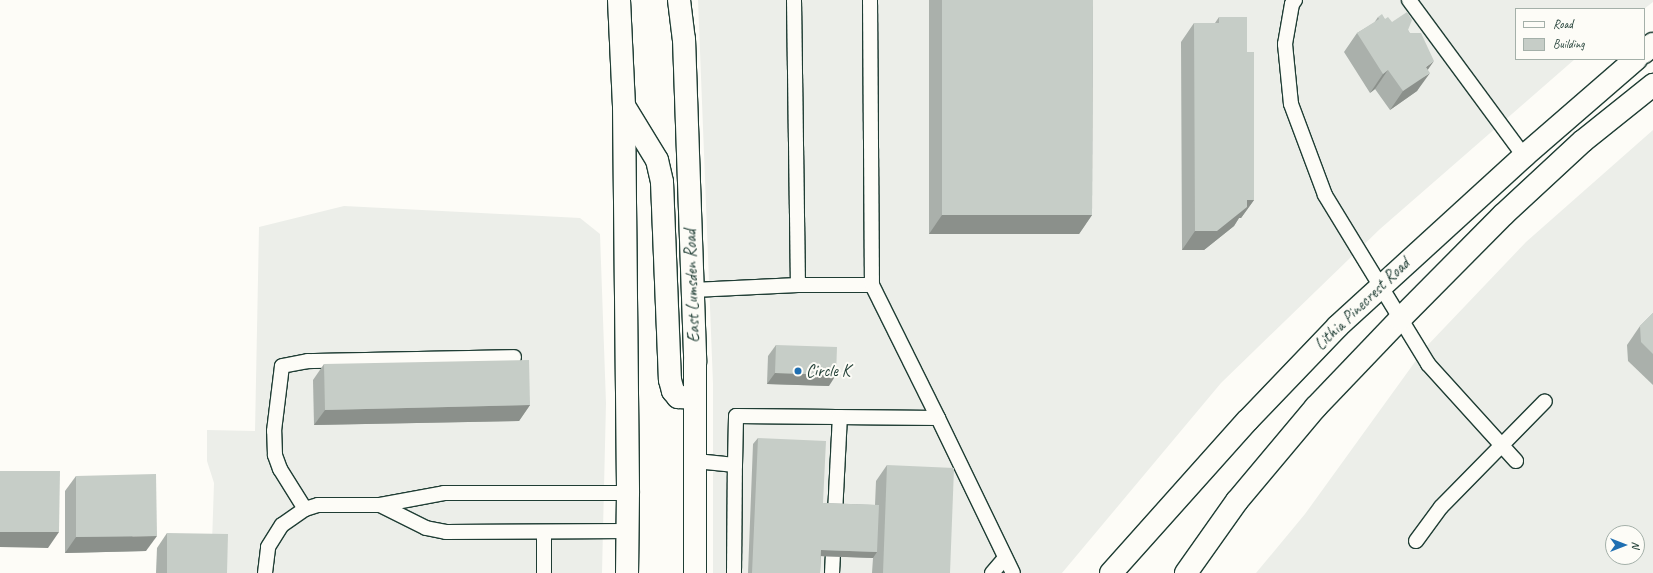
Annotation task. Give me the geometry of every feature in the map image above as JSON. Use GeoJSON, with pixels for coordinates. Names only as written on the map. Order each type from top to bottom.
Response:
{"type":"FeatureCollection","features":[{"type":"Feature","properties":{"kind":"main road"},"geometry":{"type":"LineString","coordinates":[[619,0],[624,106],[628,493],[627,573]]}},
{"type":"Feature","properties":{"kind":"main road","name":"East Lumsden Road"},"geometry":{"type":"LineString","coordinates":[[679,0],[684,39],[693,290],[696,398],[696,573]]}},
{"type":"Feature","properties":{"kind":"main road"},"geometry":{"type":"LineString","coordinates":[[1645,51],[1653,44]]}},
{"type":"Feature","properties":{"kind":"main road","name":"Lithia Pinecrest Road"},"geometry":{"type":"LineString","coordinates":[[1111,573],[1298,366],[1382,284],[1524,156],[1635,60]]}},
{"type":"Feature","properties":{"kind":"main road"},"geometry":{"type":"LineString","coordinates":[[1186,573],[1237,501],[1311,413],[1400,319],[1503,215],[1583,141],[1653,85]]}},
{"type":"Feature","properties":{"kind":"main road"},"geometry":{"type":"LineString","coordinates":[[624,106],[657,160],[662,182],[671,385],[678,397],[696,398]]}},
{"type":"Feature","properties":{"kind":"lane"},"geometry":{"type":"LineString","coordinates":[[794,0],[798,285]]}},
{"type":"Feature","properties":{"kind":"lane"},"geometry":{"type":"LineString","coordinates":[[870,0],[872,285],[938,418],[1004,559],[1013,573]]}},
{"type":"Feature","properties":{"kind":"lane"},"geometry":{"type":"LineString","coordinates":[[1295,0],[1292,4],[1285,44],[1291,104],[1326,195],[1382,284],[1400,319],[1428,364],[1516,461]]}},
{"type":"Feature","properties":{"kind":"lane"},"geometry":{"type":"LineString","coordinates":[[1409,0],[1524,156]]}},
{"type":"Feature","properties":{"kind":"lane"},"geometry":{"type":"LineString","coordinates":[[693,290],[798,285],[872,285]]}},
{"type":"Feature","properties":{"kind":"lane"},"geometry":{"type":"LineString","coordinates":[[305,509],[280,469],[276,456],[274,431],[282,366],[308,361],[514,357]]}},
{"type":"Feature","properties":{"kind":"lane"},"geometry":{"type":"LineString","coordinates":[[1416,541],[1441,507],[1546,401]]}},
{"type":"Feature","properties":{"kind":"lane"},"geometry":{"type":"LineString","coordinates":[[734,573],[736,416],[938,418]]}},
{"type":"Feature","properties":{"kind":"lane"},"geometry":{"type":"LineString","coordinates":[[832,573],[840,417]]}},
{"type":"Feature","properties":{"kind":"lane"},"geometry":{"type":"LineString","coordinates":[[696,461],[735,465]]}},
{"type":"Feature","properties":{"kind":"lane"},"geometry":{"type":"LineString","coordinates":[[265,573],[268,547],[282,525],[305,509],[318,505],[380,505],[444,494],[628,493]]}},
{"type":"Feature","properties":{"kind":"lane"},"geometry":{"type":"LineString","coordinates":[[380,505],[426,528],[446,532],[628,531]]}},
{"type":"Feature","properties":{"kind":"lane"},"geometry":{"type":"LineString","coordinates":[[544,532],[544,573]]}},
{"type":"Feature","properties":{"kind":"lane"},"geometry":{"type":"LineString","coordinates":[[992,573],[1004,559]]}},
{"type":"Feature","properties":{"kind":"shaded area"},"geometry":{"type":"Polygon","coordinates":[[[698,0],[1653,0],[1653,2],[1645,8],[1515,8],[1515,60],[1574,60],[1380,229],[1221,383],[1062,573],[713,573],[713,384],[698,0]]]}},
{"type":"Feature","properties":{"kind":"shaded area"},"geometry":{"type":"Polygon","coordinates":[[[1653,130],[1653,573],[1256,573],[1305,514],[1425,348],[1526,242],[1653,130]]]}},
{"type":"Feature","properties":{"kind":"shaded area"},"geometry":{"type":"Polygon","coordinates":[[[344,206],[580,218],[600,234],[606,403],[602,573],[211,573],[214,483],[207,461],[207,430],[255,431],[259,227],[344,206]]]}},
{"type":"Feature","properties":{"kind":"building"},"geometry":{"type":"Polygon","coordinates":[[[942,0],[1093,0],[1092,215],[942,215],[942,0]]]}},
{"type":"Feature","properties":{"kind":"building"},"geometry":{"type":"Polygon","coordinates":[[[1407,12],[1412,20],[1408,30],[1410,33],[1421,33],[1434,61],[1426,67],[1430,73],[1403,91],[1388,70],[1383,74],[1357,33],[1379,19],[1378,17],[1382,14],[1385,19],[1388,17],[1392,22],[1407,12]]]}},
{"type":"Feature","properties":{"kind":"building"},"geometry":{"type":"Polygon","coordinates":[[[1219,17],[1247,17],[1247,52],[1254,52],[1254,200],[1247,200],[1247,207],[1217,231],[1195,231],[1194,23],[1219,23],[1219,17]]]}},
{"type":"Feature","properties":{"kind":"building"},"geometry":{"type":"Polygon","coordinates":[[[1653,313],[1653,354],[1641,342],[1640,326],[1653,313]]]}},
{"type":"Feature","properties":{"kind":"building"},"geometry":{"type":"Polygon","coordinates":[[[776,345],[837,347],[836,375],[775,373],[776,345]]]}},
{"type":"Feature","properties":{"kind":"building"},"geometry":{"type":"Polygon","coordinates":[[[529,360],[530,405],[325,410],[324,364],[529,360]]]}},
{"type":"Feature","properties":{"kind":"building"},"geometry":{"type":"Polygon","coordinates":[[[758,438],[826,441],[823,503],[879,505],[877,552],[821,550],[820,573],[752,573],[758,438]]]}},
{"type":"Feature","properties":{"kind":"building"},"geometry":{"type":"Polygon","coordinates":[[[887,465],[954,468],[950,573],[883,573],[887,465]]]}},
{"type":"Feature","properties":{"kind":"building"},"geometry":{"type":"Polygon","coordinates":[[[0,471],[60,471],[59,532],[0,532],[0,471]]]}},
{"type":"Feature","properties":{"kind":"building"},"geometry":{"type":"Polygon","coordinates":[[[156,474],[157,536],[76,537],[76,476],[156,474]]]}},
{"type":"Feature","properties":{"kind":"building"},"geometry":{"type":"Polygon","coordinates":[[[167,533],[228,534],[227,573],[167,573],[167,533]]]}},
{"type":"Feature","properties":{"kind":"place","name":"Circle K"},"geometry":{"type":"Point","coordinates":[798,371]}}]}
